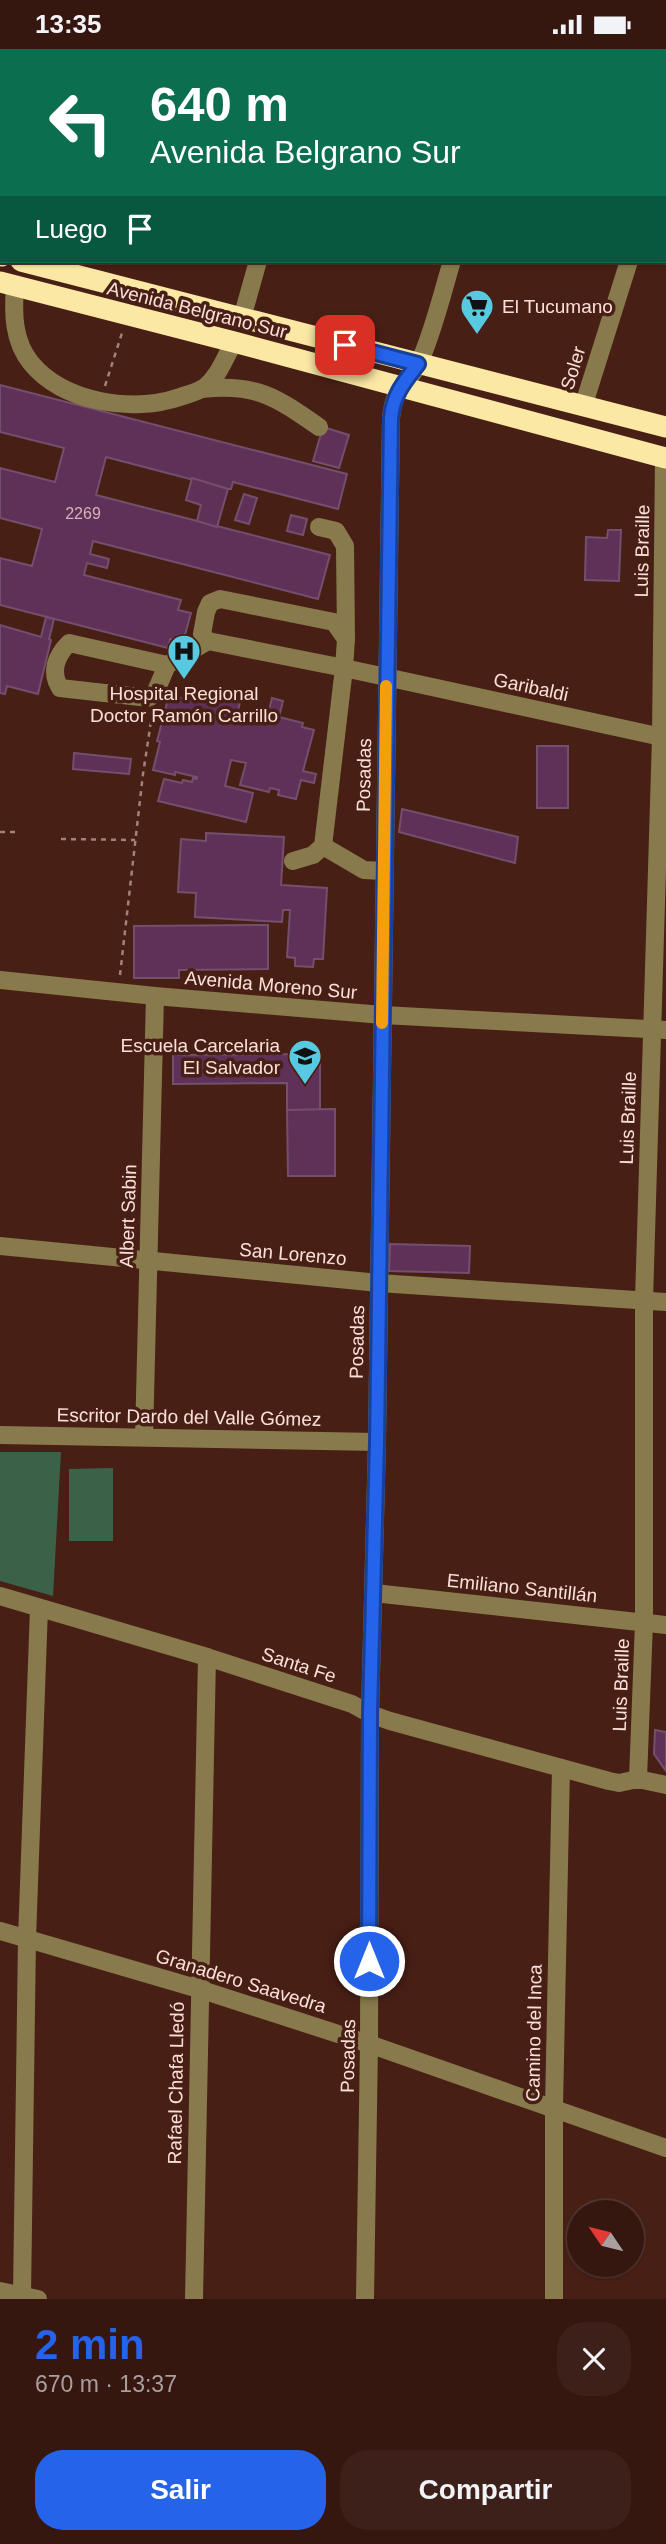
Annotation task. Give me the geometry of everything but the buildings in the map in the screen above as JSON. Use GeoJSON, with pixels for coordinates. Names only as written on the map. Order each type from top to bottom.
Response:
{"type":"FeatureCollection","features":[{"type":"Feature","properties":{"kind":"highway","name":"Avenida Belgrano Sur"},"geometry":{"type":"LineString","coordinates":[[37,263],[62,266],[242,318],[666,428]]}},
{"type":"Feature","properties":{"kind":"highway","name":"Avenida Belgrano Sur"},"geometry":{"type":"LineString","coordinates":[[7,284],[665,458]]}},
{"type":"Feature","properties":{"kind":"street"},"geometry":{"type":"LineString","coordinates":[[242,318],[257,263]]}},
{"type":"Feature","properties":{"kind":"street"},"geometry":{"type":"LineString","coordinates":[[399,388],[418,364],[430,337],[451,263]]}},
{"type":"Feature","properties":{"kind":"street","name":"Soler"},"geometry":{"type":"LineString","coordinates":[[583,407],[628,263]]}},
{"type":"Feature","properties":{"kind":"street"},"geometry":{"type":"LineString","coordinates":[[7,284],[18,340],[30,362],[51,381],[82,395],[129,405],[165,402],[202,389],[231,386],[260,392],[286,403],[319,427]]}},
{"type":"Feature","properties":{"kind":"street"},"geometry":{"type":"LineString","coordinates":[[202,389],[215,378],[234,342]]}},
{"type":"Feature","properties":{"kind":"street","name":"Posadas"},"geometry":{"type":"LineString","coordinates":[[365,2299],[370,1714],[377,1442],[386,677],[391,418],[392,405],[399,388]]}},
{"type":"Feature","properties":{"kind":"street","name":"Luis Braille"},"geometry":{"type":"LineString","coordinates":[[639,1779],[644,1622],[644,1300],[659,1029],[665,458]]}},
{"type":"Feature","properties":{"kind":"street"},"geometry":{"type":"LineString","coordinates":[[293,861],[313,855],[323,846],[344,668],[345,546],[336,531],[319,527]]}},
{"type":"Feature","properties":{"kind":"street"},"geometry":{"type":"LineString","coordinates":[[167,665],[69,643],[60,652],[54,679],[60,688],[149,698],[156,691],[167,665],[208,641],[202,634],[206,612],[210,603],[220,599],[334,622],[346,639]]}},
{"type":"Feature","properties":{"kind":"street","name":"Garibaldi"},"geometry":{"type":"LineString","coordinates":[[208,641],[663,738]]}},
{"type":"Feature","properties":{"kind":"street"},"geometry":{"type":"LineString","coordinates":[[323,846],[364,870],[384,871]]}},
{"type":"Feature","properties":{"kind":"street","name":"Avenida Moreno Sur"},"geometry":{"type":"LineString","coordinates":[[0,980],[119,993],[383,1015],[659,1029]]}},
{"type":"Feature","properties":{"kind":"street","name":"Albert Sabin"},"geometry":{"type":"LineString","coordinates":[[144,1437],[155,996]]}},
{"type":"Feature","properties":{"kind":"street","name":"San Lorenzo"},"geometry":{"type":"LineString","coordinates":[[0,1246],[379,1283],[666,1302]]}},
{"type":"Feature","properties":{"kind":"street","name":"Escritor Dardo del Valle Gómez"},"geometry":{"type":"LineString","coordinates":[[0,1434],[377,1442]]}},
{"type":"Feature","properties":{"kind":"street","name":"Emiliano Santillán"},"geometry":{"type":"LineString","coordinates":[[374,1593],[666,1625]]}},
{"type":"Feature","properties":{"kind":"street","name":"Santa Fe"},"geometry":{"type":"LineString","coordinates":[[0,1596],[207,1657],[352,1704],[370,1714],[619,1783],[639,1779],[666,1785]]}},
{"type":"Feature","properties":{"kind":"street"},"geometry":{"type":"LineString","coordinates":[[0,2291],[30,2297],[27,1939],[39,1608]]}},
{"type":"Feature","properties":{"kind":"street","name":"Rafael Chafa Lledó"},"geometry":{"type":"LineString","coordinates":[[194,2299],[207,1657]]}},
{"type":"Feature","properties":{"kind":"street","name":"Camino del Inca"},"geometry":{"type":"LineString","coordinates":[[554,2299],[554,2107],[561,1768]]}},
{"type":"Feature","properties":{"kind":"street","name":"Granadero Saavedra"},"geometry":{"type":"LineString","coordinates":[[0,1931],[199,1989],[369,2044],[666,2148]]}},
{"type":"Feature","properties":{"kind":"path"},"geometry":{"type":"LineString","coordinates":[[101,400],[127,316]]}},
{"type":"Feature","properties":{"kind":"path"},"geometry":{"type":"LineString","coordinates":[[119,993],[135,840],[156,691]]}},
{"type":"Feature","properties":{"kind":"path"},"geometry":{"type":"LineString","coordinates":[[0,832],[19,832]]}},
{"type":"Feature","properties":{"kind":"path"},"geometry":{"type":"LineString","coordinates":[[61,839],[135,840]]}},
{"type":"Feature","properties":{"kind":"green space"},"geometry":{"type":"Polygon","coordinates":[[[0,1452],[61,1452],[53,1596],[0,1581],[0,1452]]]}},
{"type":"Feature","properties":{"kind":"green space"},"geometry":{"type":"Polygon","coordinates":[[[113,1468],[113,1541],[69,1541],[69,1469],[113,1468]]]}},
{"type":"Feature","properties":{"kind":"slow traffic"},"geometry":{"type":"LineString","coordinates":[[382,1023],[386,686]]}},
{"type":"Feature","properties":{"kind":"place","name":"El Tucumano"},"geometry":{"type":"Point","coordinates":[477,336]}},
{"type":"Feature","properties":{"kind":"place","name":"Hospital Regional Doctor Ramón Carrillo"},"geometry":{"type":"Point","coordinates":[184,681]}},
{"type":"Feature","properties":{"kind":"place","name":"Escuela Carcelaria El Salvador"},"geometry":{"type":"Point","coordinates":[305,1086]}},
{"type":"Feature","properties":{"kind":"route"},"geometry":{"type":"LineString","coordinates":[[345,345],[418,364],[399,388],[392,405],[391,418],[377,1442],[370,1714],[369,1961]]}}]}
